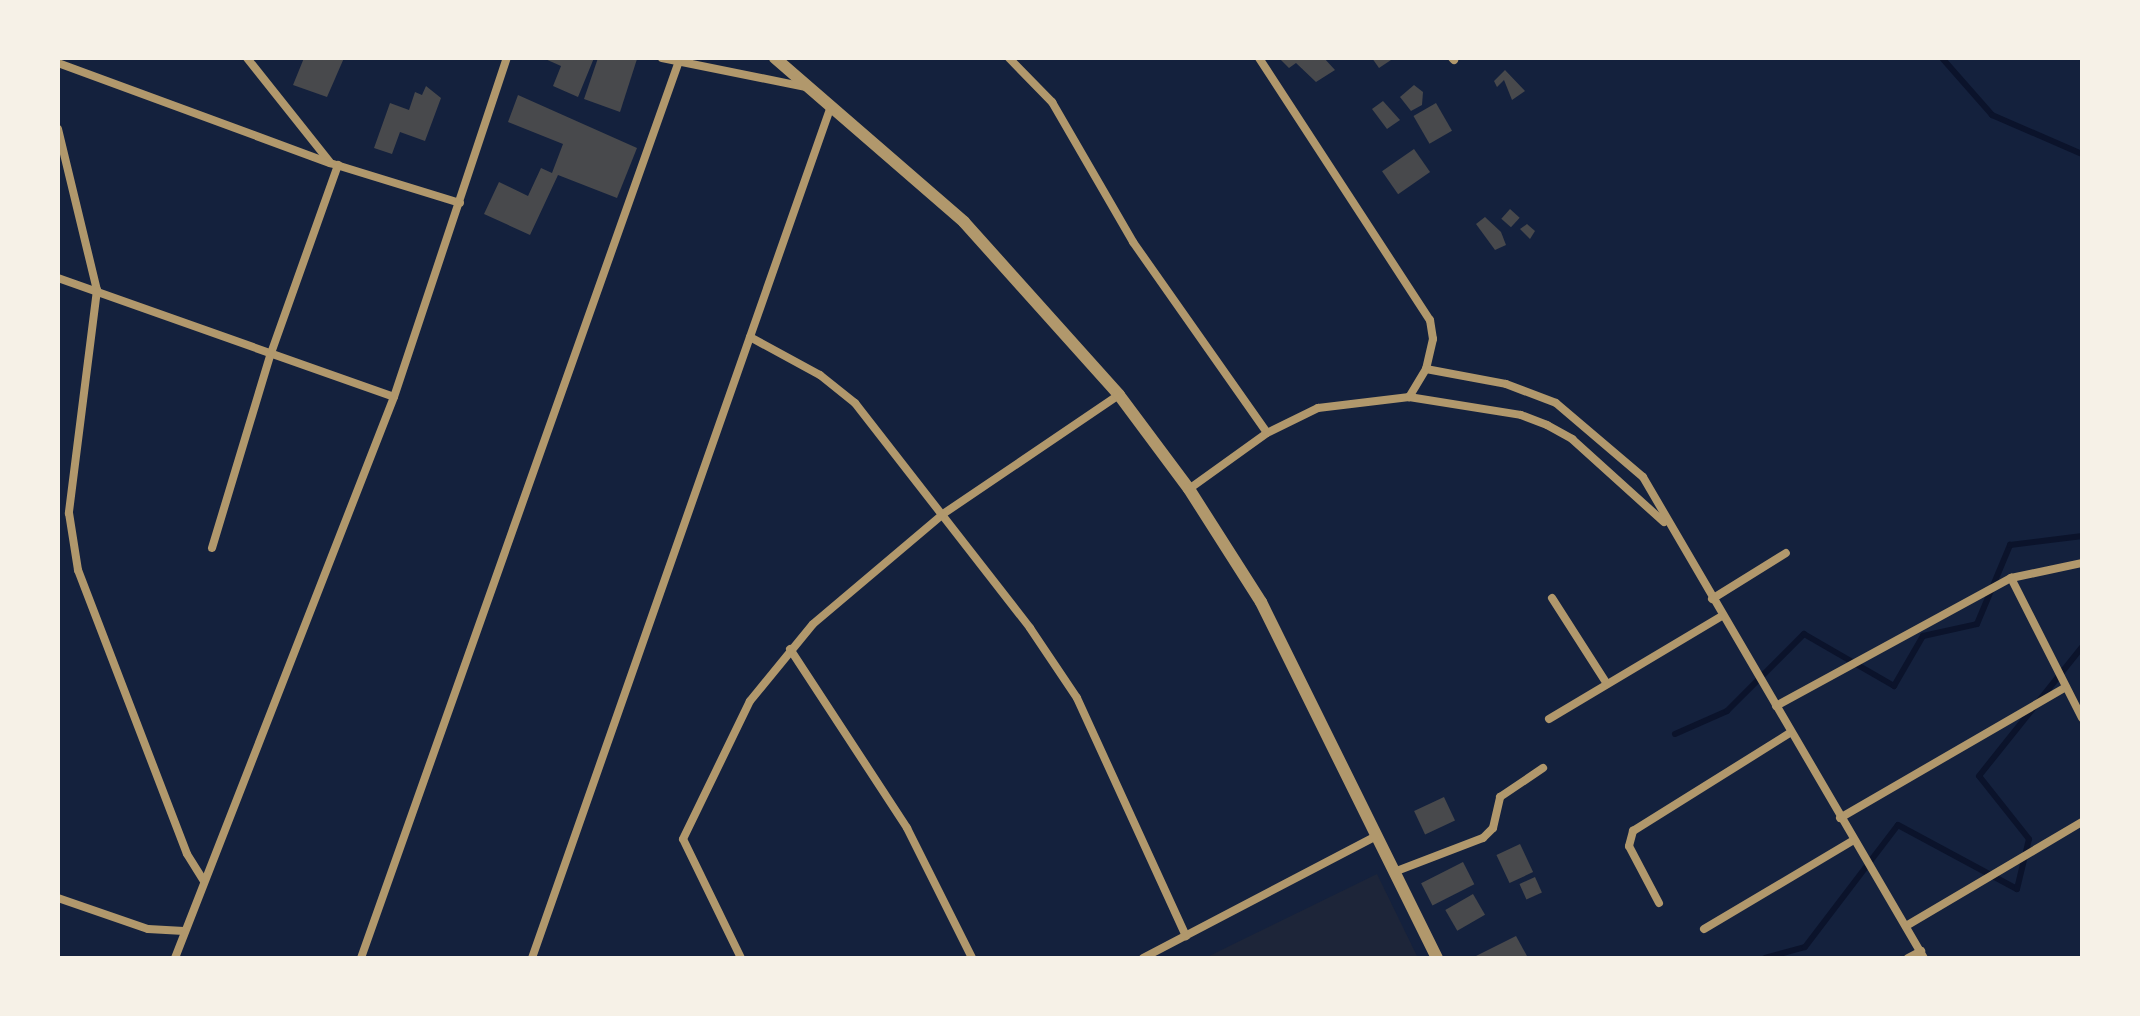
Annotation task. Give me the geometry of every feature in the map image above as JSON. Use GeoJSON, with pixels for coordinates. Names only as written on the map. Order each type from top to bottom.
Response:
{"type":"FeatureCollection","features":[{"type":"Feature","properties":{"kind":"street"},"geometry":{"type":"LineString","coordinates":[[247,58],[334,164]]}},
{"type":"Feature","properties":{"kind":"street"},"geometry":{"type":"LineString","coordinates":[[175,958],[394,397],[507,58]]}},
{"type":"Feature","properties":{"kind":"street"},"geometry":{"type":"LineString","coordinates":[[662,58],[678,64],[809,87]]}},
{"type":"Feature","properties":{"kind":"street"},"geometry":{"type":"LineString","coordinates":[[775,58],[964,222],[1119,395],[1189,489],[1261,602],[1437,958]]}},
{"type":"Feature","properties":{"kind":"street"},"geometry":{"type":"LineString","coordinates":[[1009,58],[1052,102],[1133,242],[1267,433]]}},
{"type":"Feature","properties":{"kind":"street"},"geometry":{"type":"LineString","coordinates":[[1259,58],[1419,297],[1433,339],[1426,369],[1409,397]]}},
{"type":"Feature","properties":{"kind":"street"},"geometry":{"type":"LineString","coordinates":[[58,63],[334,164],[460,203]]}},
{"type":"Feature","properties":{"kind":"street"},"geometry":{"type":"LineString","coordinates":[[361,958],[678,64]]}},
{"type":"Feature","properties":{"kind":"street"},"geometry":{"type":"LineString","coordinates":[[532,958],[831,106]]}},
{"type":"Feature","properties":{"kind":"street"},"geometry":{"type":"LineString","coordinates":[[58,129],[97,290],[69,513],[78,570],[187,854],[204,881]]}},
{"type":"Feature","properties":{"kind":"street"},"geometry":{"type":"LineString","coordinates":[[212,548],[270,356],[334,164]]}},
{"type":"Feature","properties":{"kind":"street"},"geometry":{"type":"LineString","coordinates":[[58,278],[270,356],[394,397]]}},
{"type":"Feature","properties":{"kind":"street"},"geometry":{"type":"LineString","coordinates":[[750,337],[840,388],[943,514],[1077,698],[1186,936]]}},
{"type":"Feature","properties":{"kind":"street"},"geometry":{"type":"LineString","coordinates":[[1426,369],[1506,384],[1556,403],[1643,477],[1668,525],[1922,954],[1908,958]]}},
{"type":"Feature","properties":{"kind":"street"},"geometry":{"type":"LineString","coordinates":[[741,958],[683,839],[730,736],[790,649],[943,514],[1119,395]]}},
{"type":"Feature","properties":{"kind":"street"},"geometry":{"type":"LineString","coordinates":[[1189,489],[1267,433],[1318,408],[1409,397],[1521,415],[1547,425],[1572,439],[1668,525]]}},
{"type":"Feature","properties":{"kind":"street"},"geometry":{"type":"LineString","coordinates":[[1712,599],[1786,553]]}},
{"type":"Feature","properties":{"kind":"street"},"geometry":{"type":"LineString","coordinates":[[1776,706],[2011,578],[2082,563]]}},
{"type":"Feature","properties":{"kind":"street"},"geometry":{"type":"LineString","coordinates":[[2011,578],[2082,718]]}},
{"type":"Feature","properties":{"kind":"street"},"geometry":{"type":"LineString","coordinates":[[1552,598],[1607,684]]}},
{"type":"Feature","properties":{"kind":"street"},"geometry":{"type":"LineString","coordinates":[[1549,719],[1722,616]]}},
{"type":"Feature","properties":{"kind":"street"},"geometry":{"type":"LineString","coordinates":[[790,649],[871,767],[972,958]]}},
{"type":"Feature","properties":{"kind":"street"},"geometry":{"type":"LineString","coordinates":[[1840,818],[2066,687]]}},
{"type":"Feature","properties":{"kind":"street"},"geometry":{"type":"LineString","coordinates":[[1659,903],[1629,846],[1633,831],[1790,733]]}},
{"type":"Feature","properties":{"kind":"street"},"geometry":{"type":"LineString","coordinates":[[1394,872],[1483,838],[1493,828],[1500,797],[1543,768]]}},
{"type":"Feature","properties":{"kind":"street"},"geometry":{"type":"LineString","coordinates":[[1906,926],[2082,822]]}},
{"type":"Feature","properties":{"kind":"street"},"geometry":{"type":"LineString","coordinates":[[1143,958],[1376,836]]}},
{"type":"Feature","properties":{"kind":"street"},"geometry":{"type":"LineString","coordinates":[[1704,929],[1854,840]]}},
{"type":"Feature","properties":{"kind":"street"},"geometry":{"type":"LineString","coordinates":[[58,898],[148,929],[184,931]]}},
{"type":"Feature","properties":{"kind":"shaded area"},"geometry":{"type":"Polygon","coordinates":[[[1377,874],[1418,958],[1205,958],[1377,874]]]}},
{"type":"Feature","properties":{"kind":"building"},"geometry":{"type":"Polygon","coordinates":[[[304,58],[344,58],[327,97],[293,85],[304,58]]]}},
{"type":"Feature","properties":{"kind":"building"},"geometry":{"type":"Polygon","coordinates":[[[543,58],[594,58],[578,97],[553,86],[561,66],[543,58]]]}},
{"type":"Feature","properties":{"kind":"building"},"geometry":{"type":"Polygon","coordinates":[[[598,58],[637,59],[620,112],[584,99],[598,58]]]}},
{"type":"Feature","properties":{"kind":"building"},"geometry":{"type":"Polygon","coordinates":[[[1279,58],[1324,58],[1335,70],[1316,82],[1296,63],[1289,68],[1279,58]]]}},
{"type":"Feature","properties":{"kind":"building"},"geometry":{"type":"Polygon","coordinates":[[[1372,58],[1394,58],[1379,68],[1372,58]]]}},
{"type":"Feature","properties":{"kind":"building"},"geometry":{"type":"Polygon","coordinates":[[[1505,70],[1525,91],[1512,100],[1504,80],[1497,87],[1494,81],[1505,70]]]}},
{"type":"Feature","properties":{"kind":"building"},"geometry":{"type":"Polygon","coordinates":[[[1414,85],[1423,92],[1422,105],[1411,111],[1400,97],[1414,85]]]}},
{"type":"Feature","properties":{"kind":"building"},"geometry":{"type":"Polygon","coordinates":[[[426,86],[441,98],[425,141],[400,132],[392,154],[374,148],[390,103],[409,110],[415,92],[422,95],[426,86]]]}},
{"type":"Feature","properties":{"kind":"building"},"geometry":{"type":"Polygon","coordinates":[[[518,95],[637,148],[617,198],[558,175],[530,235],[484,214],[499,182],[528,196],[541,168],[552,173],[563,144],[508,122],[518,95]]]}},
{"type":"Feature","properties":{"kind":"building"},"geometry":{"type":"Polygon","coordinates":[[[1383,101],[1400,120],[1387,129],[1372,109],[1383,101]]]}},
{"type":"Feature","properties":{"kind":"building"},"geometry":{"type":"Polygon","coordinates":[[[1436,103],[1452,131],[1429,144],[1413,116],[1436,103]]]}},
{"type":"Feature","properties":{"kind":"building"},"geometry":{"type":"Polygon","coordinates":[[[1414,149],[1430,172],[1398,194],[1382,171],[1414,149]]]}},
{"type":"Feature","properties":{"kind":"building"},"geometry":{"type":"Polygon","coordinates":[[[1510,209],[1520,218],[1511,227],[1501,219],[1510,209]]]}},
{"type":"Feature","properties":{"kind":"building"},"geometry":{"type":"Polygon","coordinates":[[[1485,217],[1501,232],[1506,245],[1495,250],[1476,224],[1485,217]]]}},
{"type":"Feature","properties":{"kind":"building"},"geometry":{"type":"Polygon","coordinates":[[[1527,224],[1535,231],[1530,239],[1520,229],[1527,224]]]}},
{"type":"Feature","properties":{"kind":"building"},"geometry":{"type":"Polygon","coordinates":[[[1444,797],[1455,821],[1425,835],[1414,811],[1444,797]]]}},
{"type":"Feature","properties":{"kind":"building"},"geometry":{"type":"Polygon","coordinates":[[[1520,844],[1533,872],[1510,883],[1496,855],[1520,844]]]}},
{"type":"Feature","properties":{"kind":"building"},"geometry":{"type":"Polygon","coordinates":[[[1463,862],[1474,884],[1432,906],[1421,883],[1463,862]]]}},
{"type":"Feature","properties":{"kind":"building"},"geometry":{"type":"Polygon","coordinates":[[[1535,877],[1542,893],[1526,899],[1519,884],[1535,877]]]}},
{"type":"Feature","properties":{"kind":"building"},"geometry":{"type":"Polygon","coordinates":[[[1473,894],[1485,915],[1457,931],[1445,910],[1473,894]]]}},
{"type":"Feature","properties":{"kind":"building"},"geometry":{"type":"Polygon","coordinates":[[[1516,936],[1527,956],[1472,958],[1516,936]]]}},
{"type":"Feature","properties":{"kind":"waterway"},"geometry":{"type":"LineString","coordinates":[[1942,58],[1992,115],[2082,154]]}},
{"type":"Feature","properties":{"kind":"waterway"},"geometry":{"type":"LineString","coordinates":[[1675,734],[1727,711],[1804,634],[1894,686],[1923,636],[1977,624],[2010,545],[2082,536]]}},
{"type":"Feature","properties":{"kind":"waterway"},"geometry":{"type":"LineString","coordinates":[[1765,958],[1805,947],[1898,825],[2017,889],[2029,839],[1979,776],[2082,647]]}}]}
